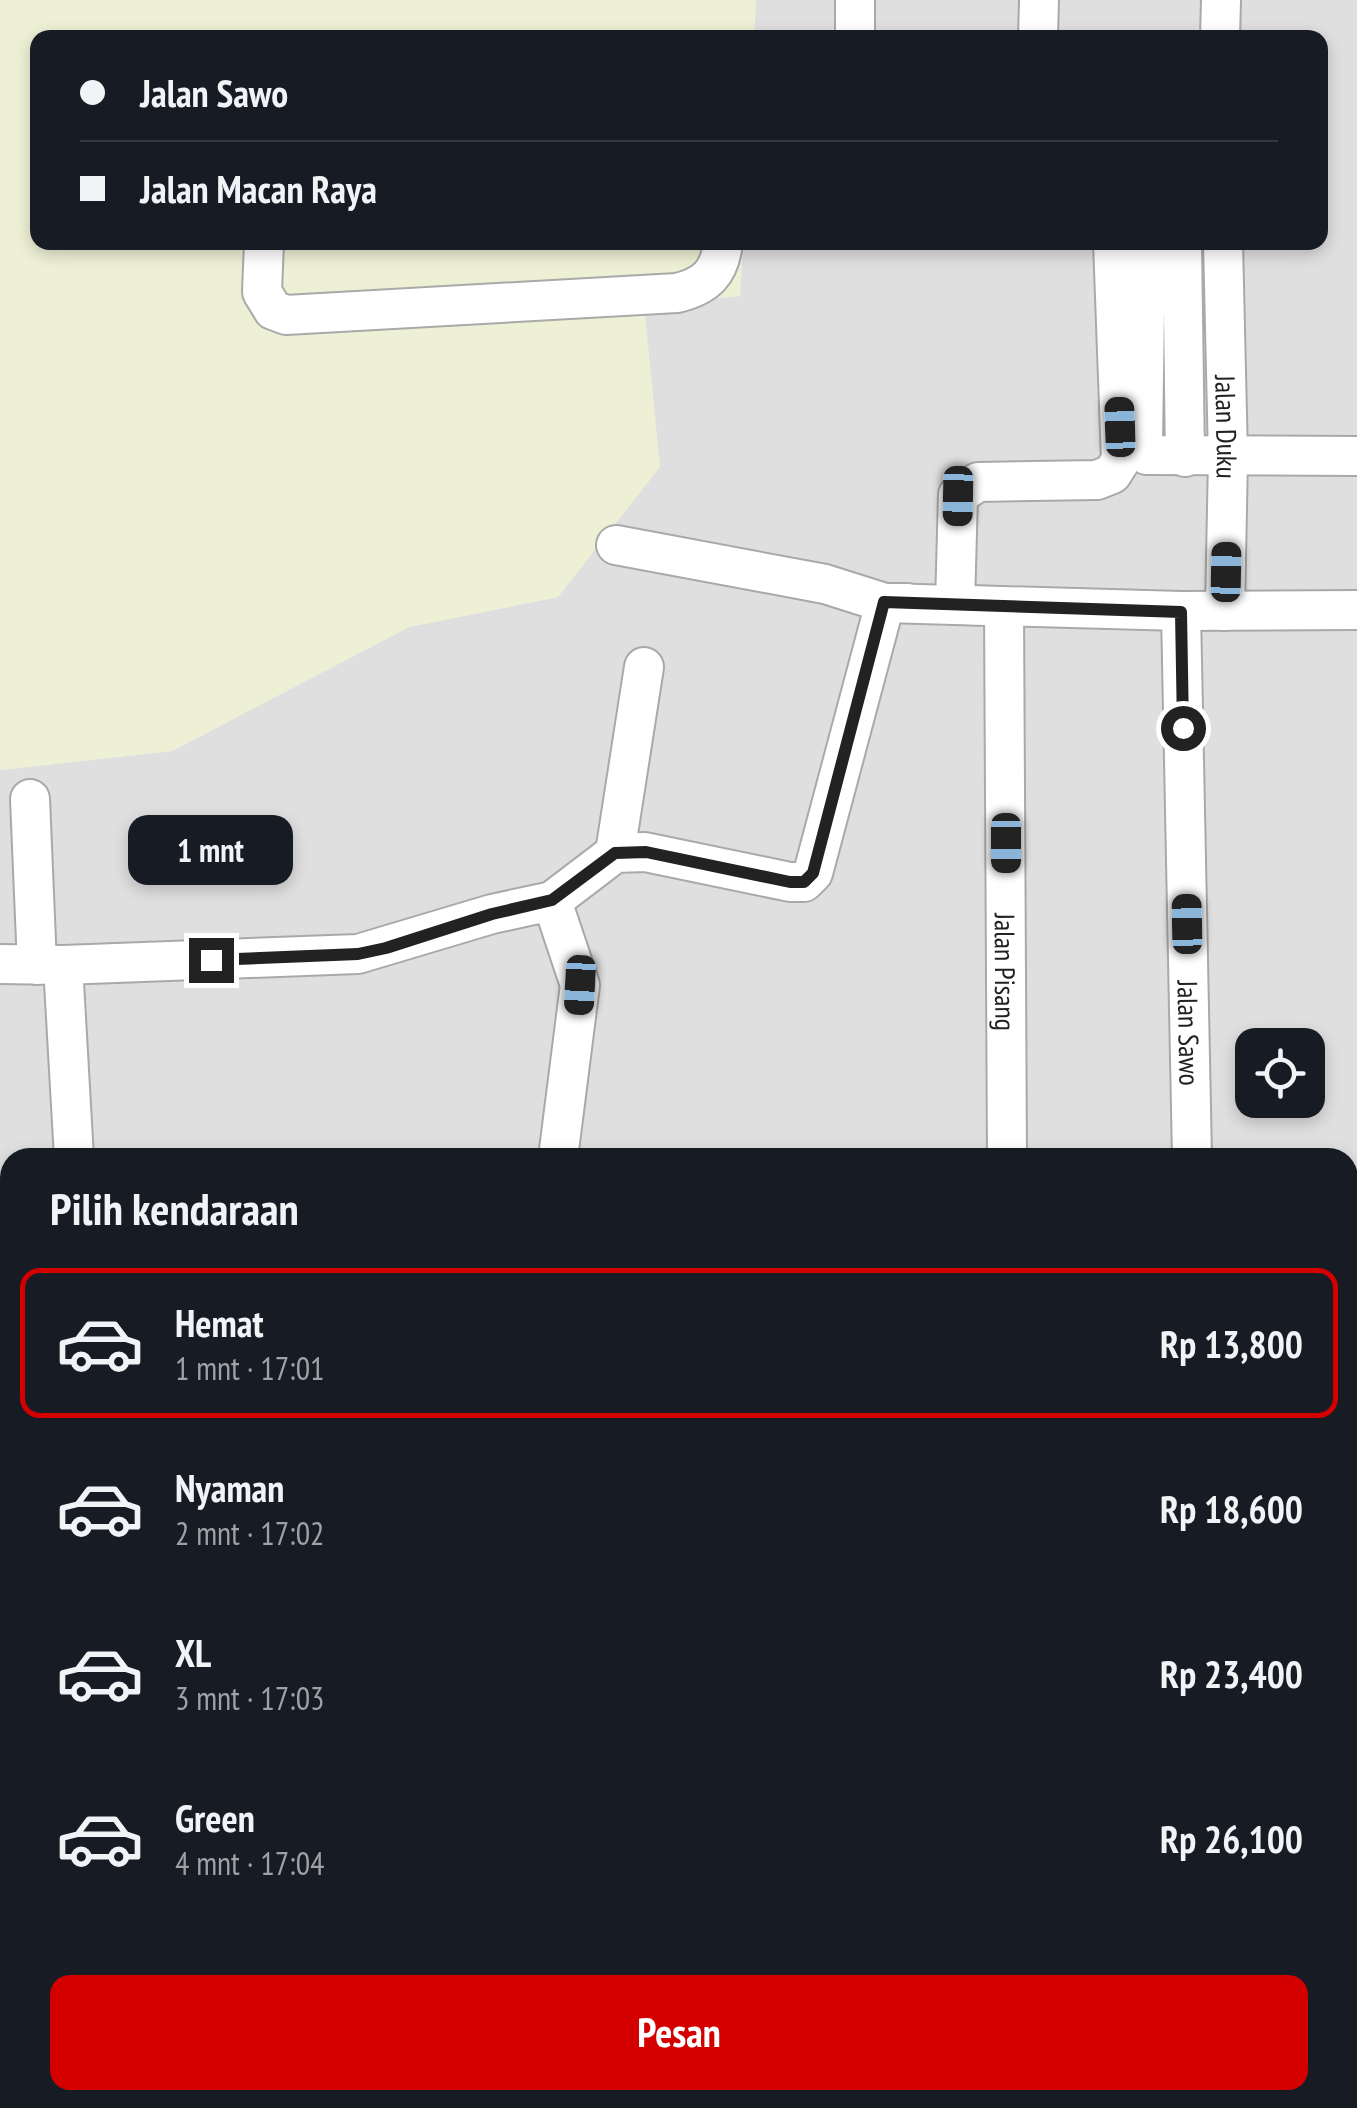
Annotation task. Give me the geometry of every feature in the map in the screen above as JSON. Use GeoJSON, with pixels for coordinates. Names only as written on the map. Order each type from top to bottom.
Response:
{"type":"FeatureCollection","features":[{"type":"Feature","properties":{"kind":"street"},"geometry":{"type":"LineString","coordinates":[[854,30],[855,0]]}},
{"type":"Feature","properties":{"kind":"street"},"geometry":{"type":"LineString","coordinates":[[1038,30],[1039,0]]}},
{"type":"Feature","properties":{"kind":"street"},"geometry":{"type":"LineString","coordinates":[[1220,30],[1221,0]]}},
{"type":"Feature","properties":{"kind":"street"},"geometry":{"type":"LineString","coordinates":[[264,250],[262,292],[273,310],[286,315],[677,293],[710,279],[722,250]]}},
{"type":"Feature","properties":{"kind":"street","name":"Jalan Pisang"},"geometry":{"type":"LineString","coordinates":[[1007,1148],[983,606],[958,496],[978,482],[1097,480],[1112,474],[1121,460],[1113,250]]}},
{"type":"Feature","properties":{"kind":"street"},"geometry":{"type":"LineString","coordinates":[[1146,250],[1143,441],[1150,457],[1357,456]]}},
{"type":"Feature","properties":{"kind":"street"},"geometry":{"type":"LineString","coordinates":[[1182,250],[1185,456]]}},
{"type":"Feature","properties":{"kind":"street","name":"Jalan Duku"},"geometry":{"type":"LineString","coordinates":[[1223,250],[1228,457],[1225,611]]}},
{"type":"Feature","properties":{"kind":"street"},"geometry":{"type":"LineString","coordinates":[[616,546],[825,584],[884,602],[1181,612],[1357,610]]}},
{"type":"Feature","properties":{"kind":"street"},"geometry":{"type":"LineString","coordinates":[[33,965],[358,954],[552,900],[615,853],[646,852],[804,882],[813,873],[884,602]]}},
{"type":"Feature","properties":{"kind":"street","name":"Jalan Sawo"},"geometry":{"type":"LineString","coordinates":[[1181,612],[1192,1148]]}},
{"type":"Feature","properties":{"kind":"street"},"geometry":{"type":"LineString","coordinates":[[615,853],[644,667]]}},
{"type":"Feature","properties":{"kind":"street"},"geometry":{"type":"LineString","coordinates":[[30,798],[33,965],[72,1148]]}},
{"type":"Feature","properties":{"kind":"street"},"geometry":{"type":"LineString","coordinates":[[552,900],[580,985],[559,1148]]}},
{"type":"Feature","properties":{"kind":"shaded area"},"geometry":{"type":"Polygon","coordinates":[[[756,0],[1357,0],[1357,1148],[0,1148],[0,770],[172,751],[409,627],[558,597],[644,304],[739,296],[742,250],[1328,250],[1328,30],[754,30],[756,0]]]}},
{"type":"Feature","properties":{"kind":"green space"},"geometry":{"type":"Polygon","coordinates":[[[0,0],[756,0],[754,30],[30,30],[30,250],[743,250],[740,296],[644,304],[660,467],[558,597],[409,627],[172,751],[0,770],[0,0]]]}},
{"type":"Feature","properties":{"kind":"route"},"geometry":{"type":"LineString","coordinates":[[211,960],[358,954],[386,948],[492,914],[552,900],[615,853],[646,852],[804,882],[813,873],[884,602],[1181,612],[1183,728]]}}]}
